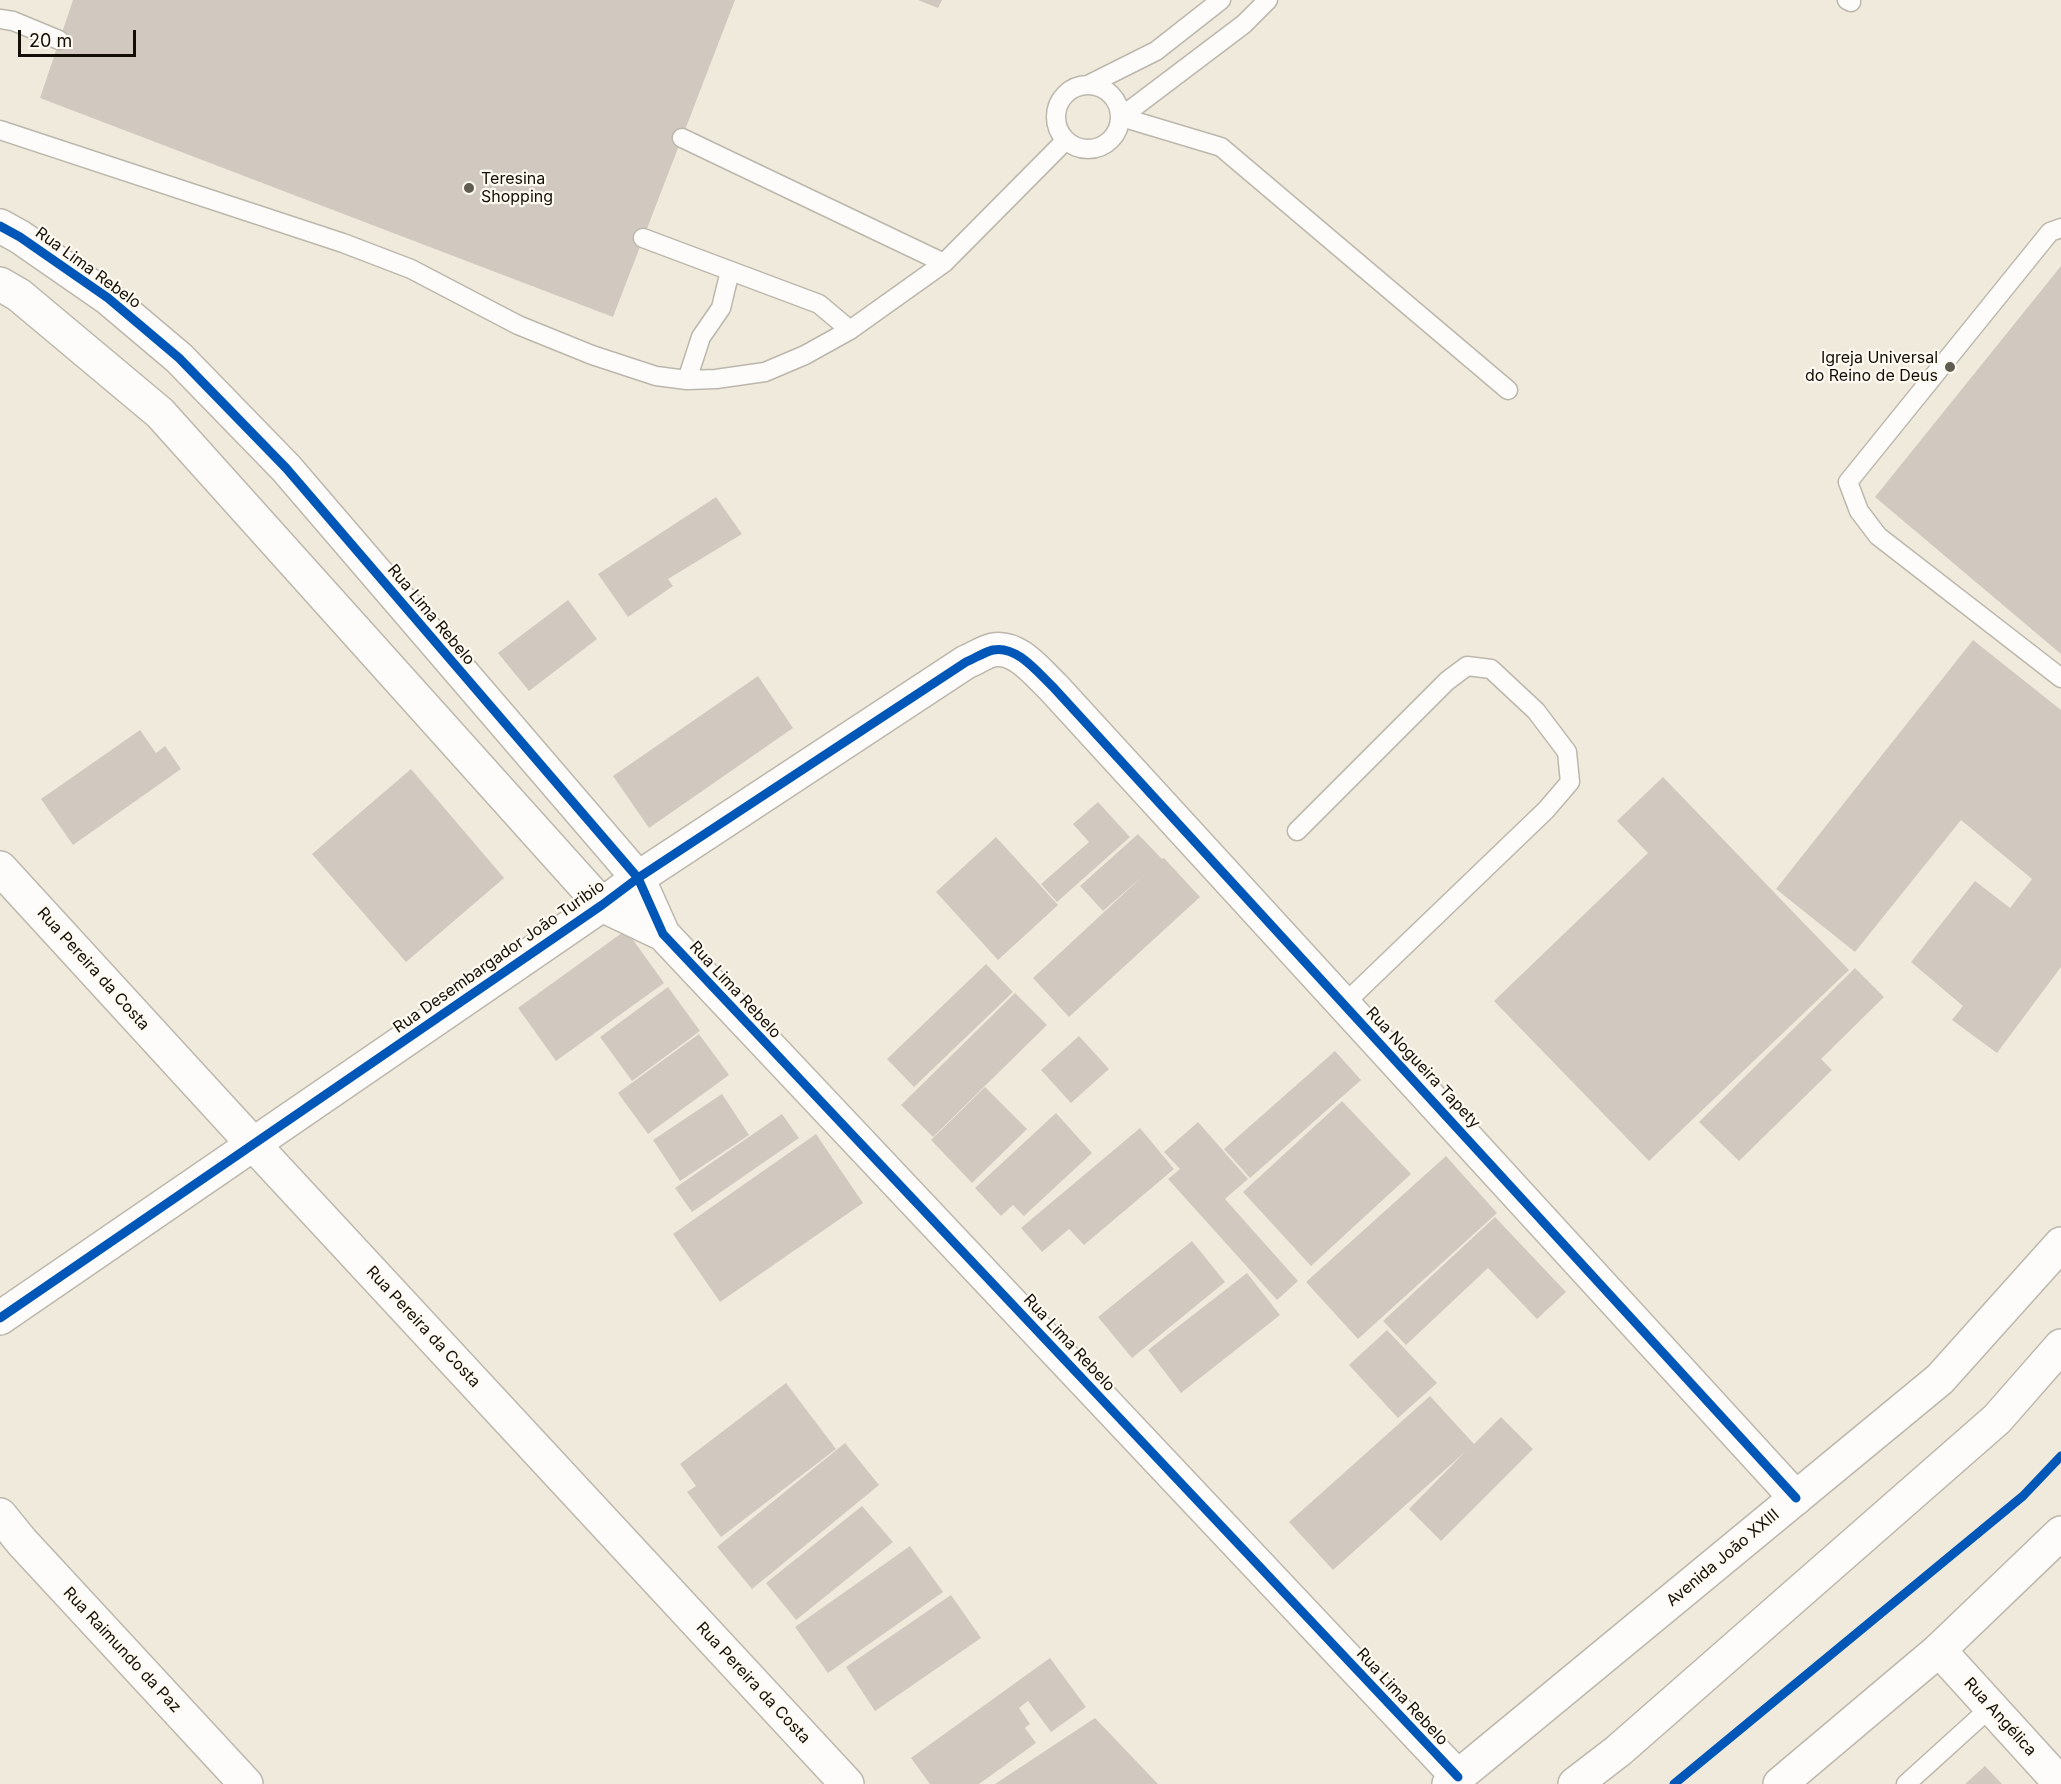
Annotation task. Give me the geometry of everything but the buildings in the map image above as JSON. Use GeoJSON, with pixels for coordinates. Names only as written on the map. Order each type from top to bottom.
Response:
{"type":"FeatureCollection","features":[{"type":"Feature","properties":{"kind":"street","name":"Rua Lima Rebelo"},"geometry":{"type":"LineString","coordinates":[[0,226],[20,237],[108,298],[180,358],[286,468],[638,878],[663,934],[1453,1780]]}},
{"type":"Feature","properties":{"kind":"street","name":"Rua Lima Rebelo"},"geometry":{"type":"LineString","coordinates":[[6,293],[160,413],[602,905],[663,934]]}},
{"type":"Feature","properties":{"kind":"street","name":"Rua Desembargador João Turibio"},"geometry":{"type":"LineString","coordinates":[[0,1318],[638,878],[966,662],[993,650],[1008,651],[1025,661]]}},
{"type":"Feature","properties":{"kind":"street","name":"Rua Nogueira Tapety"},"geometry":{"type":"LineString","coordinates":[[1025,661],[1061,696],[1796,1498]]}},
{"type":"Feature","properties":{"kind":"street","name":"Rua Pereira da Costa"},"geometry":{"type":"LineString","coordinates":[[0,867],[254,1145],[847,1784]]}},
{"type":"Feature","properties":{"kind":"street","name":"Avenida João XXIII"},"geometry":{"type":"LineString","coordinates":[[1453,1780],[1940,1379],[2061,1244]]}},
{"type":"Feature","properties":{"kind":"street"},"geometry":{"type":"LineString","coordinates":[[1575,1784],[1618,1751],[1997,1419],[2061,1346]]}},
{"type":"Feature","properties":{"kind":"street","name":"Rua Raimundo da Paz"},"geometry":{"type":"LineString","coordinates":[[0,1515],[11,1547],[238,1782]]}},
{"type":"Feature","properties":{"kind":"street"},"geometry":{"type":"LineString","coordinates":[[1780,1784],[1939,1650],[2061,1533]]}},
{"type":"Feature","properties":{"kind":"street","name":"Rua Angélica"},"geometry":{"type":"LineString","coordinates":[[1939,1650],[2061,1784]]}},
{"type":"Feature","properties":{"kind":"street"},"geometry":{"type":"LineString","coordinates":[[1592,1784],[1618,1751]]}},
{"type":"Feature","properties":{"kind":"lane"},"geometry":{"type":"LineString","coordinates":[[1088,85],[1112,94],[1119,105],[1121,117],[1118,130],[1111,141],[1100,148],[1088,150],[1065,141],[1058,130],[1055,117],[1058,105],[1065,95],[1076,87],[1088,85],[1156,51],[1221,0]]}},
{"type":"Feature","properties":{"kind":"lane"},"geometry":{"type":"LineString","coordinates":[[1121,117],[1244,24],[1268,0]]}},
{"type":"Feature","properties":{"kind":"lane"},"geometry":{"type":"LineString","coordinates":[[0,19],[13,21],[59,40]]}},
{"type":"Feature","properties":{"kind":"lane"},"geometry":{"type":"LineString","coordinates":[[1121,117],[1221,147],[1508,390]]}},
{"type":"Feature","properties":{"kind":"lane"},"geometry":{"type":"LineString","coordinates":[[0,130],[343,243],[411,269],[518,325],[592,355],[656,376],[687,380],[716,380],[765,372],[805,356],[850,330],[944,263],[1065,141]]}},
{"type":"Feature","properties":{"kind":"lane"},"geometry":{"type":"LineString","coordinates":[[682,138],[944,263]]}},
{"type":"Feature","properties":{"kind":"lane"},"geometry":{"type":"LineString","coordinates":[[2061,228],[2050,232],[1848,482],[1859,511],[1878,536],[2061,678]]}},
{"type":"Feature","properties":{"kind":"lane"},"geometry":{"type":"LineString","coordinates":[[643,238],[819,304],[850,330]]}},
{"type":"Feature","properties":{"kind":"lane"},"geometry":{"type":"LineString","coordinates":[[687,380],[701,337],[721,308],[730,270]]}},
{"type":"Feature","properties":{"kind":"lane"},"geometry":{"type":"LineString","coordinates":[[1297,831],[1447,681],[1467,666],[1491,669],[1536,711],[1567,752],[1570,782],[1552,803],[1344,1004]]}},
{"type":"Feature","properties":{"kind":"lane"},"geometry":{"type":"LineString","coordinates":[[1906,1784],[1991,1707]]}},
{"type":"Feature","properties":{"kind":"cycle path"},"geometry":{"type":"LineString","coordinates":[[0,226],[20,237],[108,298],[179,358],[286,468],[638,878],[663,934],[1458,1777]]}},
{"type":"Feature","properties":{"kind":"cycle path"},"geometry":{"type":"LineString","coordinates":[[0,1318],[638,878],[966,662],[990,651],[1002,650],[1026,661],[1053,687],[1796,1498]]}},
{"type":"Feature","properties":{"kind":"cycle path"},"geometry":{"type":"LineString","coordinates":[[1674,1784],[2023,1496],[2061,1456]]}},
{"type":"Feature","properties":{"kind":"place","name":"Teresina Shopping"},"geometry":{"type":"Point","coordinates":[469,188]}},
{"type":"Feature","properties":{"kind":"place","name":"Igreja Universal do Reino de Deus"},"geometry":{"type":"Point","coordinates":[1950,367]}}]}
